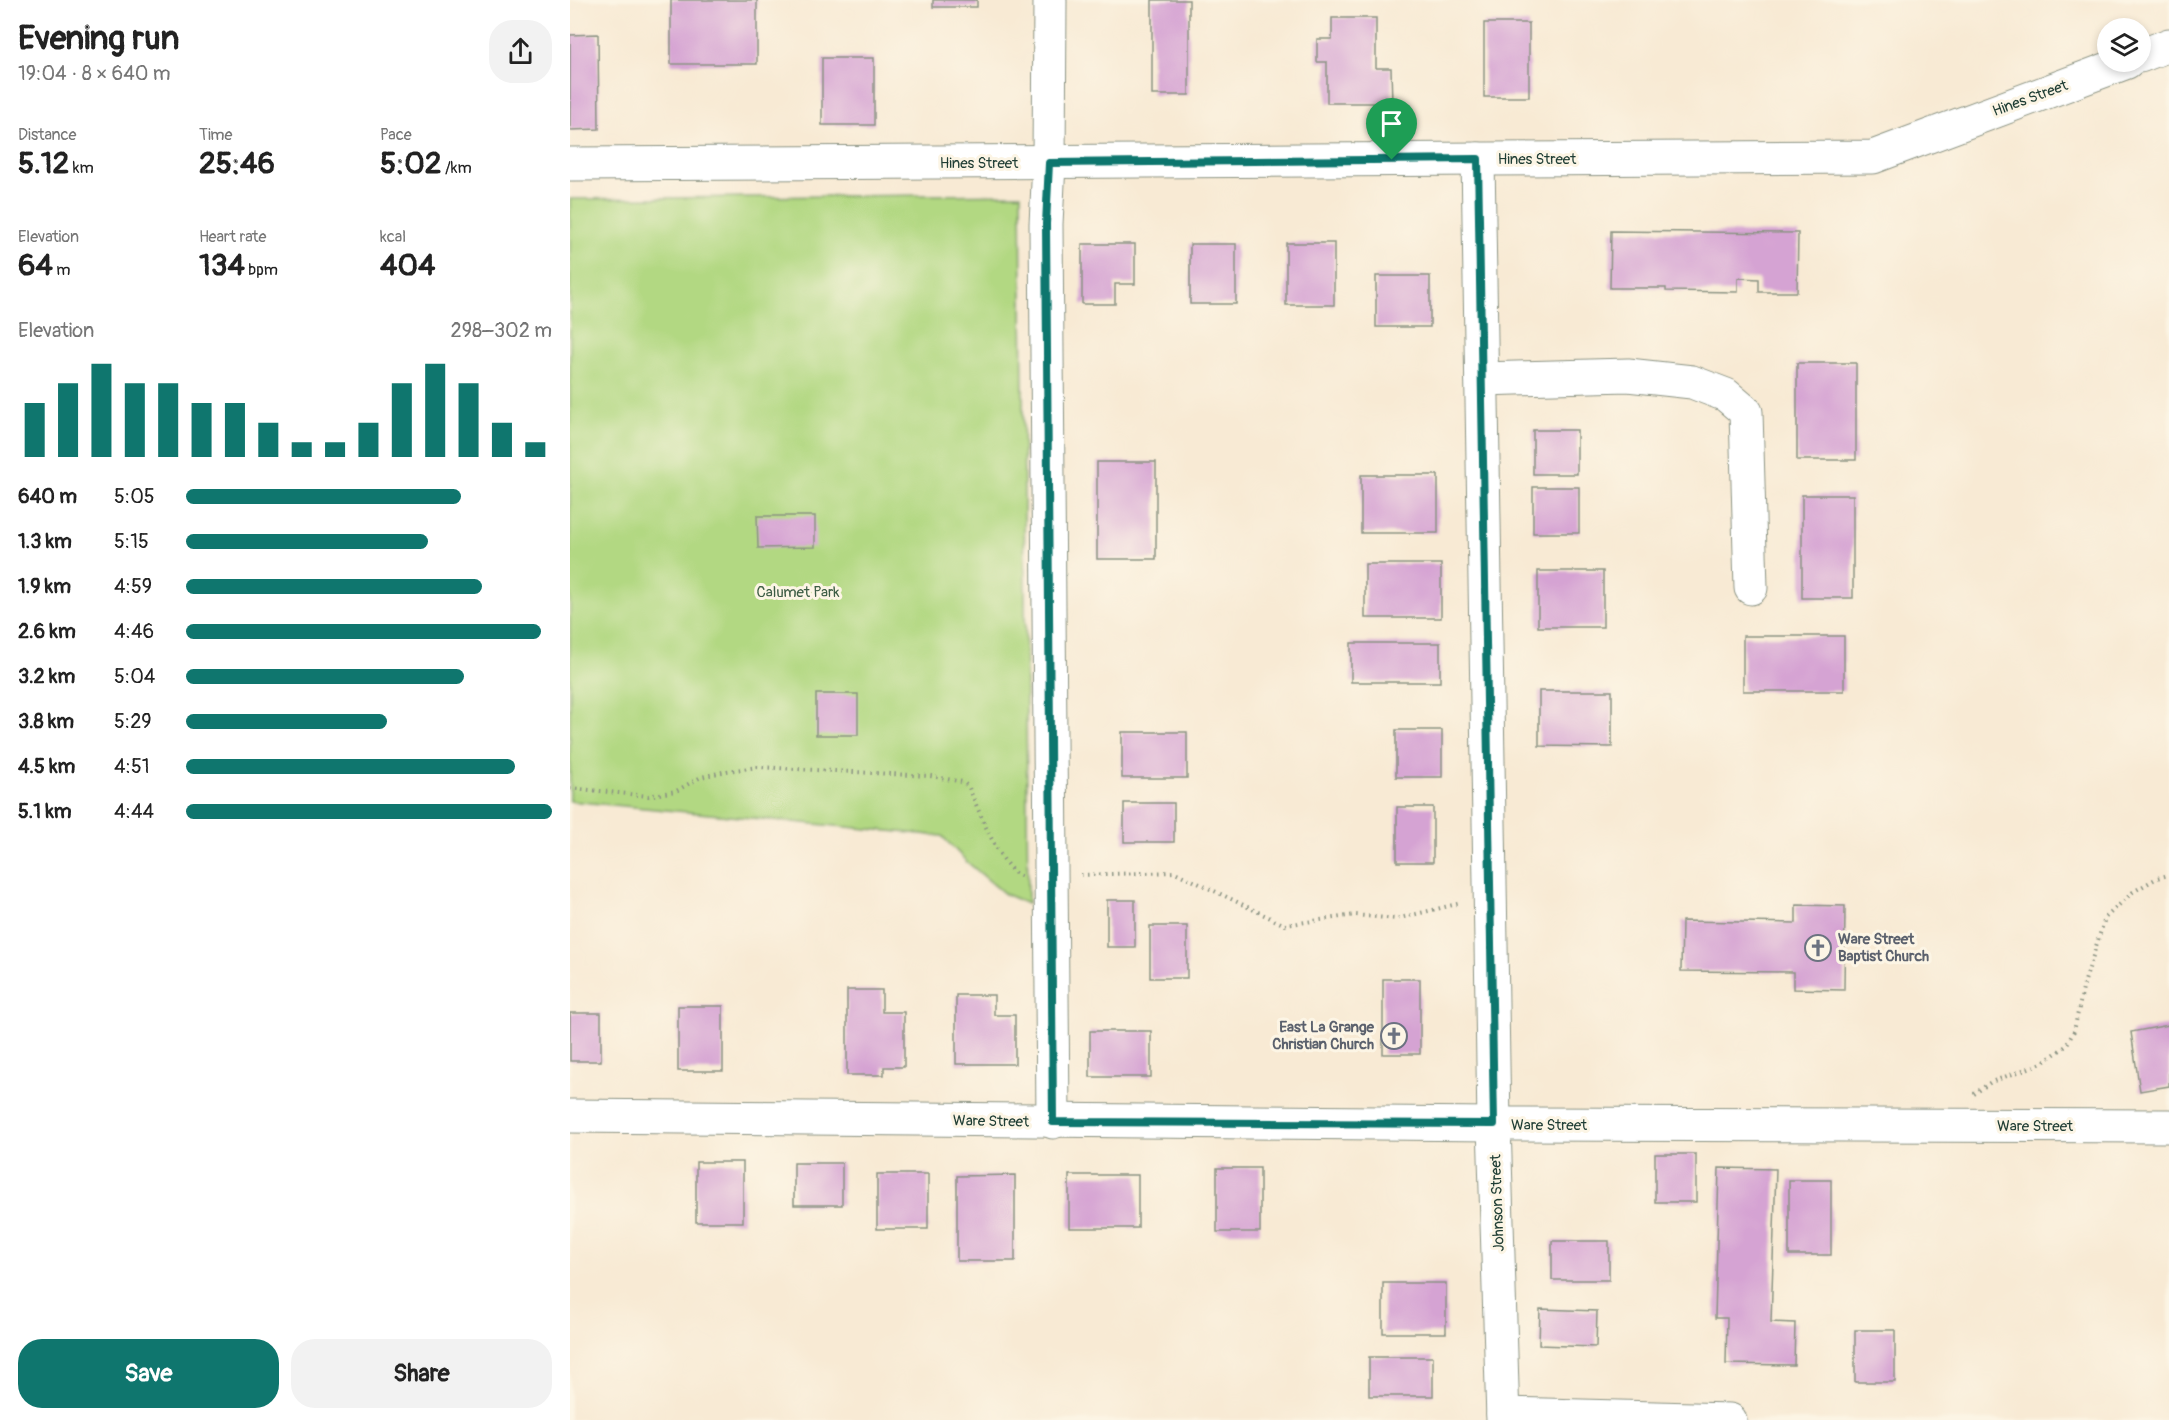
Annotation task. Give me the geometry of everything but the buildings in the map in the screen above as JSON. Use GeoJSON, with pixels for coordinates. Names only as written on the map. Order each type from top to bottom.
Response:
{"type":"FeatureCollection","features":[{"type":"Feature","properties":{"kind":"street"},"geometry":{"type":"LineString","coordinates":[[1050,0],[1046,272],[1053,1122]]}},
{"type":"Feature","properties":{"kind":"street"},"geometry":{"type":"LineString","coordinates":[[2151,52],[2169,45]]}},
{"type":"Feature","properties":{"kind":"street","name":"Hines Street"},"geometry":{"type":"LineString","coordinates":[[570,164],[1873,157],[2100,72]]}},
{"type":"Feature","properties":{"kind":"street","name":"Johnson Street"},"geometry":{"type":"LineString","coordinates":[[1478,159],[1494,1124],[1503,1417]]}},
{"type":"Feature","properties":{"kind":"street"},"geometry":{"type":"LineString","coordinates":[[1482,379],[1628,375],[1692,382],[1726,394],[1746,412],[1751,588]]}},
{"type":"Feature","properties":{"kind":"street","name":"Ware Street"},"geometry":{"type":"LineString","coordinates":[[570,1116],[1053,1122],[2169,1126]]}},
{"type":"Feature","properties":{"kind":"street"},"geometry":{"type":"LineString","coordinates":[[1503,1417],[1730,1420]]}},
{"type":"Feature","properties":{"kind":"path"},"geometry":{"type":"LineString","coordinates":[[570,788],[648,796],[676,791],[701,777],[758,767],[930,776],[963,782],[969,788],[1003,860],[1016,875],[1025,877]]}},
{"type":"Feature","properties":{"kind":"path"},"geometry":{"type":"LineString","coordinates":[[1076,875],[1175,872],[1285,925],[1355,915],[1396,919],[1472,900]]}},
{"type":"Feature","properties":{"kind":"path"},"geometry":{"type":"LineString","coordinates":[[1964,1125],[1975,1092],[1991,1082],[2042,1063],[2066,1046],[2074,1030],[2084,984],[2105,918],[2133,892],[2157,878],[2169,875]]}},
{"type":"Feature","properties":{"kind":"green space","name":"Calumet Park"},"geometry":{"type":"Polygon","coordinates":[[[1021,194],[1028,904],[1005,894],[967,862],[942,836],[570,801],[570,199],[1021,194]]]}},
{"type":"Feature","properties":{"kind":"place","name":"Ware Street Baptist Church"},"geometry":{"type":"Point","coordinates":[1818,948]}},
{"type":"Feature","properties":{"kind":"place","name":"East La Grange Christian Church"},"geometry":{"type":"Point","coordinates":[1394,1036]}},
{"type":"Feature","properties":{"kind":"route"},"geometry":{"type":"LineString","coordinates":[[1478,159],[1494,1124],[1053,1122],[1046,224],[1049,163],[1392,160],[1478,159]]}}]}
